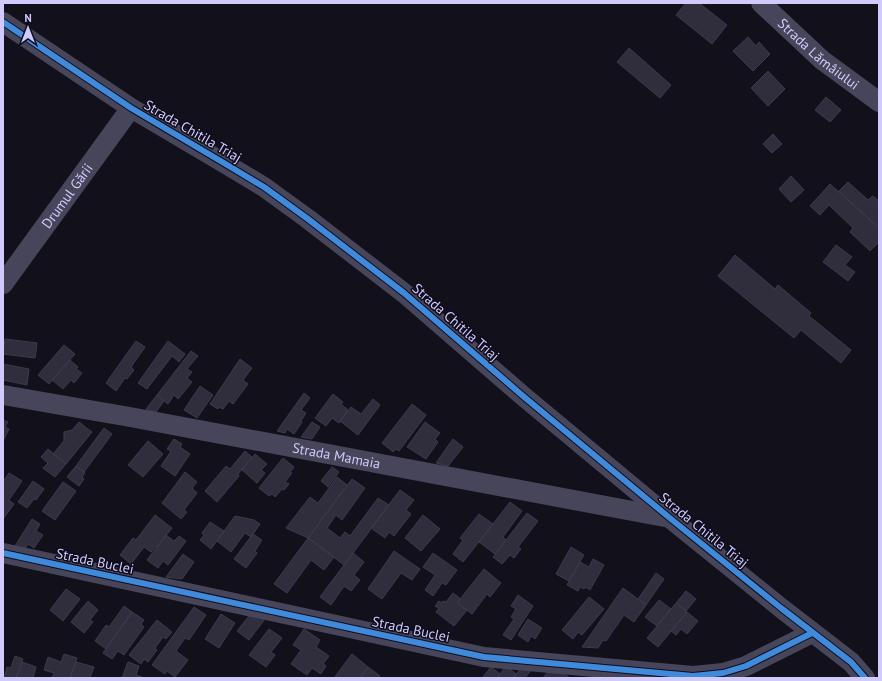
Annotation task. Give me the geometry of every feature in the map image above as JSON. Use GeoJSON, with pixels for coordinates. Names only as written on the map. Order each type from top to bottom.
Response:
{"type":"FeatureCollection","features":[{"type":"Feature","properties":{"kind":"street","name":"Strada Lămâiului"},"geometry":{"type":"LineString","coordinates":[[761,3],[822,60],[879,102]]}},
{"type":"Feature","properties":{"kind":"street","name":"Strada Chitila Triaj"},"geometry":{"type":"LineString","coordinates":[[7,31],[131,108],[264,187],[308,219],[404,293],[523,396],[671,519],[812,633],[851,662],[865,678]]}},
{"type":"Feature","properties":{"kind":"street","name":"Drumul Gării"},"geometry":{"type":"LineString","coordinates":[[3,284],[131,108]]}},
{"type":"Feature","properties":{"kind":"street","name":"Strada Mamaia"},"geometry":{"type":"LineString","coordinates":[[3,395],[138,418],[671,519]]}},
{"type":"Feature","properties":{"kind":"street","name":"Strada Buclei"},"geometry":{"type":"LineString","coordinates":[[3,553],[484,657],[693,676],[723,673],[746,666],[812,633]]}},
{"type":"Feature","properties":{"kind":"building"},"geometry":{"type":"Polygon","coordinates":[[[686,3],[699,3],[727,25],[712,44],[676,15],[686,3]]]}},
{"type":"Feature","properties":{"kind":"building"},"geometry":{"type":"Polygon","coordinates":[[[748,37],[756,46],[759,42],[770,54],[753,71],[733,51],[748,37]]]}},
{"type":"Feature","properties":{"kind":"building"},"geometry":{"type":"Polygon","coordinates":[[[629,48],[671,85],[660,98],[617,62],[629,48]]]}},
{"type":"Feature","properties":{"kind":"building"},"geometry":{"type":"Polygon","coordinates":[[[768,71],[785,89],[768,106],[751,88],[768,71]]]}},
{"type":"Feature","properties":{"kind":"building"},"geometry":{"type":"Polygon","coordinates":[[[826,97],[841,110],[830,122],[815,110],[826,97]]]}},
{"type":"Feature","properties":{"kind":"building"},"geometry":{"type":"Polygon","coordinates":[[[773,134],[782,144],[772,153],[763,144],[773,134]]]}},
{"type":"Feature","properties":{"kind":"building"},"geometry":{"type":"Polygon","coordinates":[[[791,176],[804,190],[791,202],[779,189],[791,176]]]}},
{"type":"Feature","properties":{"kind":"building"},"geometry":{"type":"Polygon","coordinates":[[[848,182],[868,200],[873,196],[879,201],[879,228],[839,191],[848,182]]]}},
{"type":"Feature","properties":{"kind":"building"},"geometry":{"type":"Polygon","coordinates":[[[830,184],[879,228],[879,242],[870,251],[850,232],[853,228],[829,205],[820,215],[810,206],[830,184]]]}},
{"type":"Feature","properties":{"kind":"building"},"geometry":{"type":"Polygon","coordinates":[[[836,245],[852,257],[845,265],[855,272],[848,281],[823,262],[836,245]]]}},
{"type":"Feature","properties":{"kind":"building"},"geometry":{"type":"Polygon","coordinates":[[[735,255],[775,289],[778,285],[811,313],[809,316],[851,350],[841,363],[801,330],[794,338],[718,276],[735,255]]]}},
{"type":"Feature","properties":{"kind":"building"},"geometry":{"type":"Polygon","coordinates":[[[5,339],[37,343],[35,358],[3,354],[5,339]]]}},
{"type":"Feature","properties":{"kind":"building"},"geometry":{"type":"Polygon","coordinates":[[[136,341],[145,347],[131,367],[134,370],[127,379],[125,378],[116,391],[106,383],[136,341]]]}},
{"type":"Feature","properties":{"kind":"building"},"geometry":{"type":"Polygon","coordinates":[[[168,341],[185,354],[179,362],[172,356],[147,389],[138,383],[168,341]]]}},
{"type":"Feature","properties":{"kind":"building"},"geometry":{"type":"Polygon","coordinates":[[[64,345],[75,354],[49,384],[38,375],[64,345]]]}},
{"type":"Feature","properties":{"kind":"building"},"geometry":{"type":"Polygon","coordinates":[[[191,351],[198,356],[187,369],[192,372],[187,378],[192,382],[178,399],[174,395],[168,404],[157,395],[191,351]]]}},
{"type":"Feature","properties":{"kind":"building"},"geometry":{"type":"Polygon","coordinates":[[[240,359],[252,368],[243,380],[248,384],[233,404],[229,401],[223,409],[219,407],[218,409],[210,404],[240,359]]]}},
{"type":"Feature","properties":{"kind":"building"},"geometry":{"type":"Polygon","coordinates":[[[70,360],[78,367],[76,369],[82,373],[74,383],[71,380],[63,389],[52,380],[70,360]]]}},
{"type":"Feature","properties":{"kind":"building"},"geometry":{"type":"Polygon","coordinates":[[[3,364],[29,369],[27,385],[3,380],[3,364]]]}},
{"type":"Feature","properties":{"kind":"building"},"geometry":{"type":"Polygon","coordinates":[[[200,386],[213,395],[197,418],[184,410],[200,386]]]}},
{"type":"Feature","properties":{"kind":"building"},"geometry":{"type":"Polygon","coordinates":[[[304,393],[310,398],[301,410],[306,413],[294,434],[287,429],[285,433],[277,431],[304,393]]]}},
{"type":"Feature","properties":{"kind":"building"},"geometry":{"type":"Polygon","coordinates":[[[333,394],[343,402],[341,404],[348,410],[339,423],[332,418],[326,426],[315,418],[333,394]]]}},
{"type":"Feature","properties":{"kind":"building"},"geometry":{"type":"Polygon","coordinates":[[[157,395],[164,401],[156,412],[146,409],[157,395]]]}},
{"type":"Feature","properties":{"kind":"building"},"geometry":{"type":"Polygon","coordinates":[[[373,399],[380,405],[358,435],[340,421],[351,407],[361,414],[373,399]]]}},
{"type":"Feature","properties":{"kind":"building"},"geometry":{"type":"Polygon","coordinates":[[[412,404],[426,415],[399,451],[396,449],[393,452],[382,443],[412,404]]]}},
{"type":"Feature","properties":{"kind":"building"},"geometry":{"type":"Polygon","coordinates":[[[3,420],[8,422],[5,427],[9,429],[3,441],[3,420]]]}},
{"type":"Feature","properties":{"kind":"building"},"geometry":{"type":"Polygon","coordinates":[[[79,422],[92,432],[66,464],[53,454],[64,441],[64,432],[72,430],[79,422]]]}},
{"type":"Feature","properties":{"kind":"building"},"geometry":{"type":"Polygon","coordinates":[[[312,422],[320,427],[312,439],[301,437],[312,422]]]}},
{"type":"Feature","properties":{"kind":"building"},"geometry":{"type":"Polygon","coordinates":[[[425,422],[440,433],[435,439],[438,442],[426,459],[407,447],[425,422]]]}},
{"type":"Feature","properties":{"kind":"building"},"geometry":{"type":"Polygon","coordinates":[[[104,428],[112,434],[84,472],[76,466],[104,428]]]}},
{"type":"Feature","properties":{"kind":"building"},"geometry":{"type":"Polygon","coordinates":[[[174,439],[182,444],[180,447],[190,454],[175,476],[161,466],[171,451],[167,449],[174,439]]]}},
{"type":"Feature","properties":{"kind":"building"},"geometry":{"type":"Polygon","coordinates":[[[453,439],[463,447],[448,466],[436,463],[453,439]]]}},
{"type":"Feature","properties":{"kind":"building"},"geometry":{"type":"Polygon","coordinates":[[[148,441],[163,454],[143,477],[128,465],[148,441]]]}},
{"type":"Feature","properties":{"kind":"building"},"geometry":{"type":"Polygon","coordinates":[[[48,449],[66,464],[55,477],[43,468],[48,463],[41,457],[48,449]]]}},
{"type":"Feature","properties":{"kind":"building"},"geometry":{"type":"Polygon","coordinates":[[[245,451],[252,457],[238,474],[239,476],[217,502],[205,491],[226,466],[230,469],[245,451]]]}},
{"type":"Feature","properties":{"kind":"building"},"geometry":{"type":"Polygon","coordinates":[[[255,454],[267,464],[261,470],[265,473],[257,483],[242,470],[255,454]]]}},
{"type":"Feature","properties":{"kind":"building"},"geometry":{"type":"Polygon","coordinates":[[[283,458],[294,467],[290,472],[292,473],[285,482],[289,484],[275,497],[272,494],[269,496],[259,488],[283,458]]]}},
{"type":"Feature","properties":{"kind":"building"},"geometry":{"type":"Polygon","coordinates":[[[76,466],[85,473],[82,477],[84,479],[79,486],[67,477],[76,466]]]}},
{"type":"Feature","properties":{"kind":"building"},"geometry":{"type":"Polygon","coordinates":[[[332,467],[339,472],[328,487],[321,481],[332,467]]]}},
{"type":"Feature","properties":{"kind":"building"},"geometry":{"type":"Polygon","coordinates":[[[185,472],[197,482],[192,488],[197,493],[184,510],[187,512],[181,519],[162,503],[185,472]]]}},
{"type":"Feature","properties":{"kind":"building"},"geometry":{"type":"Polygon","coordinates":[[[9,473],[22,481],[9,500],[14,504],[3,519],[3,482],[9,473]]]}},
{"type":"Feature","properties":{"kind":"building"},"geometry":{"type":"Polygon","coordinates":[[[337,477],[347,485],[308,538],[286,528],[310,497],[318,503],[337,477]]]}},
{"type":"Feature","properties":{"kind":"building"},"geometry":{"type":"Polygon","coordinates":[[[352,479],[365,488],[342,520],[336,515],[327,528],[340,538],[345,532],[350,536],[378,498],[389,505],[344,565],[308,538],[352,479]]]}},
{"type":"Feature","properties":{"kind":"building"},"geometry":{"type":"Polygon","coordinates":[[[33,481],[44,489],[36,500],[34,499],[27,508],[18,502],[33,481]]]}},
{"type":"Feature","properties":{"kind":"building"},"geometry":{"type":"Polygon","coordinates":[[[63,482],[76,491],[55,520],[42,511],[63,482]]]}},
{"type":"Feature","properties":{"kind":"building"},"geometry":{"type":"Polygon","coordinates":[[[400,490],[414,500],[406,510],[411,514],[394,536],[389,532],[385,538],[371,528],[400,490]]]}},
{"type":"Feature","properties":{"kind":"building"},"geometry":{"type":"Polygon","coordinates":[[[510,502],[522,511],[503,537],[506,540],[495,554],[479,542],[510,502]]]}},
{"type":"Feature","properties":{"kind":"building"},"geometry":{"type":"Polygon","coordinates":[[[527,513],[538,521],[518,547],[521,549],[514,558],[510,555],[502,564],[493,557],[527,513]]]}},
{"type":"Feature","properties":{"kind":"building"},"geometry":{"type":"Polygon","coordinates":[[[479,514],[493,524],[463,562],[453,554],[463,540],[460,538],[479,514]]]}},
{"type":"Feature","properties":{"kind":"building"},"geometry":{"type":"Polygon","coordinates":[[[155,515],[172,528],[157,547],[156,546],[151,552],[144,547],[131,564],[120,555],[133,538],[136,540],[155,515]]]}},
{"type":"Feature","properties":{"kind":"building"},"geometry":{"type":"Polygon","coordinates":[[[423,515],[440,529],[421,551],[405,538],[423,515]]]}},
{"type":"Feature","properties":{"kind":"building"},"geometry":{"type":"Polygon","coordinates":[[[235,516],[254,520],[260,524],[251,537],[245,533],[231,552],[217,541],[235,516]]]}},
{"type":"Feature","properties":{"kind":"building"},"geometry":{"type":"Polygon","coordinates":[[[32,519],[40,524],[36,531],[43,535],[34,548],[28,544],[23,552],[15,546],[32,519]]]}},
{"type":"Feature","properties":{"kind":"building"},"geometry":{"type":"Polygon","coordinates":[[[210,522],[224,531],[211,549],[200,540],[204,535],[202,533],[210,522]]]}},
{"type":"Feature","properties":{"kind":"building"},"geometry":{"type":"Polygon","coordinates":[[[253,534],[262,540],[255,551],[257,553],[246,568],[234,559],[253,534]]]}},
{"type":"Feature","properties":{"kind":"building"},"geometry":{"type":"Polygon","coordinates":[[[166,535],[174,541],[179,536],[186,541],[168,565],[163,561],[158,568],[147,560],[166,535]]]}},
{"type":"Feature","properties":{"kind":"building"},"geometry":{"type":"Polygon","coordinates":[[[308,538],[334,557],[324,570],[311,560],[287,593],[274,584],[308,538]]]}},
{"type":"Feature","properties":{"kind":"building"},"geometry":{"type":"Polygon","coordinates":[[[571,547],[584,555],[569,581],[556,574],[571,547]]]}},
{"type":"Feature","properties":{"kind":"building"},"geometry":{"type":"Polygon","coordinates":[[[394,551],[420,569],[412,580],[401,573],[382,599],[368,589],[394,551]]]}},
{"type":"Feature","properties":{"kind":"building"},"geometry":{"type":"Polygon","coordinates":[[[353,553],[364,562],[354,575],[360,580],[351,591],[344,586],[331,605],[320,597],[353,553]]]}},
{"type":"Feature","properties":{"kind":"building"},"geometry":{"type":"Polygon","coordinates":[[[433,553],[457,570],[446,585],[442,583],[433,596],[425,590],[435,575],[423,567],[433,553]]]}},
{"type":"Feature","properties":{"kind":"building"},"geometry":{"type":"Polygon","coordinates":[[[183,554],[194,562],[182,579],[166,577],[183,554]]]}},
{"type":"Feature","properties":{"kind":"building"},"geometry":{"type":"Polygon","coordinates":[[[593,559],[604,565],[590,590],[585,587],[584,589],[580,587],[578,591],[567,585],[580,562],[589,567],[593,559]]]}},
{"type":"Feature","properties":{"kind":"building"},"geometry":{"type":"Polygon","coordinates":[[[484,569],[501,583],[490,597],[487,594],[472,614],[457,603],[484,569]]]}},
{"type":"Feature","properties":{"kind":"building"},"geometry":{"type":"Polygon","coordinates":[[[656,573],[664,579],[646,605],[638,599],[656,573]]]}},
{"type":"Feature","properties":{"kind":"building"},"geometry":{"type":"Polygon","coordinates":[[[623,588],[646,605],[634,622],[624,615],[606,641],[603,640],[598,648],[582,647],[623,588]]]}},
{"type":"Feature","properties":{"kind":"building"},"geometry":{"type":"Polygon","coordinates":[[[66,589],[80,599],[63,621],[50,610],[66,589]]]}},
{"type":"Feature","properties":{"kind":"building"},"geometry":{"type":"Polygon","coordinates":[[[686,591],[696,599],[686,611],[676,603],[686,591]]]}},
{"type":"Feature","properties":{"kind":"building"},"geometry":{"type":"Polygon","coordinates":[[[453,593],[461,599],[457,603],[467,610],[454,626],[436,612],[439,608],[435,606],[439,601],[442,603],[443,601],[446,602],[453,593]]]}},
{"type":"Feature","properties":{"kind":"building"},"geometry":{"type":"Polygon","coordinates":[[[518,595],[533,606],[511,640],[503,635],[514,619],[511,617],[516,609],[511,606],[518,595]]]}},
{"type":"Feature","properties":{"kind":"building"},"geometry":{"type":"Polygon","coordinates":[[[589,597],[604,609],[582,635],[578,632],[573,639],[562,630],[589,597]]]}},
{"type":"Feature","properties":{"kind":"building"},"geometry":{"type":"Polygon","coordinates":[[[659,600],[671,609],[657,626],[645,617],[659,600]]]}},
{"type":"Feature","properties":{"kind":"building"},"geometry":{"type":"Polygon","coordinates":[[[88,601],[98,610],[90,620],[93,622],[84,633],[71,622],[88,601]]]}},
{"type":"Feature","properties":{"kind":"building"},"geometry":{"type":"Polygon","coordinates":[[[676,603],[687,612],[658,647],[647,638],[676,603]]]}},
{"type":"Feature","properties":{"kind":"building"},"geometry":{"type":"Polygon","coordinates":[[[124,606],[132,612],[106,649],[95,641],[106,625],[109,627],[124,606]]]}},
{"type":"Feature","properties":{"kind":"building"},"geometry":{"type":"Polygon","coordinates":[[[194,607],[206,615],[189,640],[185,638],[176,651],[188,660],[175,677],[167,671],[165,674],[152,665],[194,607]]]}},
{"type":"Feature","properties":{"kind":"building"},"geometry":{"type":"Polygon","coordinates":[[[132,612],[144,620],[141,624],[144,627],[124,655],[118,651],[112,659],[103,653],[132,612]]]}},
{"type":"Feature","properties":{"kind":"building"},"geometry":{"type":"Polygon","coordinates":[[[687,612],[698,621],[687,634],[681,629],[676,635],[671,631],[687,612]]]}},
{"type":"Feature","properties":{"kind":"building"},"geometry":{"type":"Polygon","coordinates":[[[221,614],[235,623],[219,648],[205,639],[221,614]]]}},
{"type":"Feature","properties":{"kind":"building"},"geometry":{"type":"Polygon","coordinates":[[[249,616],[265,619],[249,640],[237,631],[249,616]]]}},
{"type":"Feature","properties":{"kind":"building"},"geometry":{"type":"Polygon","coordinates":[[[528,619],[542,628],[535,639],[531,636],[528,642],[518,635],[528,619]]]}},
{"type":"Feature","properties":{"kind":"building"},"geometry":{"type":"Polygon","coordinates":[[[157,620],[172,632],[166,639],[163,637],[155,648],[157,650],[148,662],[144,659],[141,664],[129,655],[157,620]]]}},
{"type":"Feature","properties":{"kind":"building"},"geometry":{"type":"Polygon","coordinates":[[[269,629],[282,638],[271,652],[275,655],[266,667],[249,655],[269,629]]]}},
{"type":"Feature","properties":{"kind":"building"},"geometry":{"type":"Polygon","coordinates":[[[304,629],[320,640],[316,647],[329,656],[323,664],[326,666],[321,674],[312,668],[307,675],[291,664],[301,650],[293,645],[304,629]]]}},
{"type":"Feature","properties":{"kind":"building"},"geometry":{"type":"Polygon","coordinates":[[[64,654],[77,658],[70,678],[52,678],[54,673],[44,670],[48,657],[61,662],[64,654]]]}},
{"type":"Feature","properties":{"kind":"building"},"geometry":{"type":"Polygon","coordinates":[[[352,654],[368,667],[360,678],[334,678],[352,654]]]}},
{"type":"Feature","properties":{"kind":"building"},"geometry":{"type":"Polygon","coordinates":[[[15,656],[23,659],[16,678],[4,678],[7,667],[11,668],[15,656]]]}},
{"type":"Feature","properties":{"kind":"building"},"geometry":{"type":"Polygon","coordinates":[[[22,662],[36,667],[33,678],[16,678],[22,662]]]}},
{"type":"Feature","properties":{"kind":"building"},"geometry":{"type":"Polygon","coordinates":[[[76,662],[94,667],[90,678],[70,678],[76,662]]]}},
{"type":"Feature","properties":{"kind":"building"},"geometry":{"type":"Polygon","coordinates":[[[128,662],[139,666],[136,675],[142,678],[122,678],[128,662]]]}},
{"type":"Feature","properties":{"kind":"building"},"geometry":{"type":"Polygon","coordinates":[[[553,665],[570,678],[543,678],[553,665]]]}},
{"type":"Feature","properties":{"kind":"building"},"geometry":{"type":"Polygon","coordinates":[[[506,666],[516,674],[513,678],[497,678],[506,666]]]}},
{"type":"Feature","properties":{"kind":"building"},"geometry":{"type":"Polygon","coordinates":[[[523,666],[534,666],[525,678],[513,678],[523,666]]]}},
{"type":"Feature","properties":{"kind":"building"},"geometry":{"type":"Polygon","coordinates":[[[368,667],[380,676],[378,678],[360,678],[368,667]]]}},
{"type":"Feature","properties":{"kind":"building"},"geometry":{"type":"Polygon","coordinates":[[[491,667],[500,674],[497,678],[482,678],[491,667]]]}},
{"type":"Feature","properties":{"kind":"cycle path"},"geometry":{"type":"LineString","coordinates":[[3,22],[131,108],[264,187],[308,219],[404,293],[523,396],[671,519],[781,608],[851,662],[865,678]]}},
{"type":"Feature","properties":{"kind":"cycle path"},"geometry":{"type":"LineString","coordinates":[[3,553],[484,657],[693,676],[723,673],[746,666],[812,633]]}}]}
